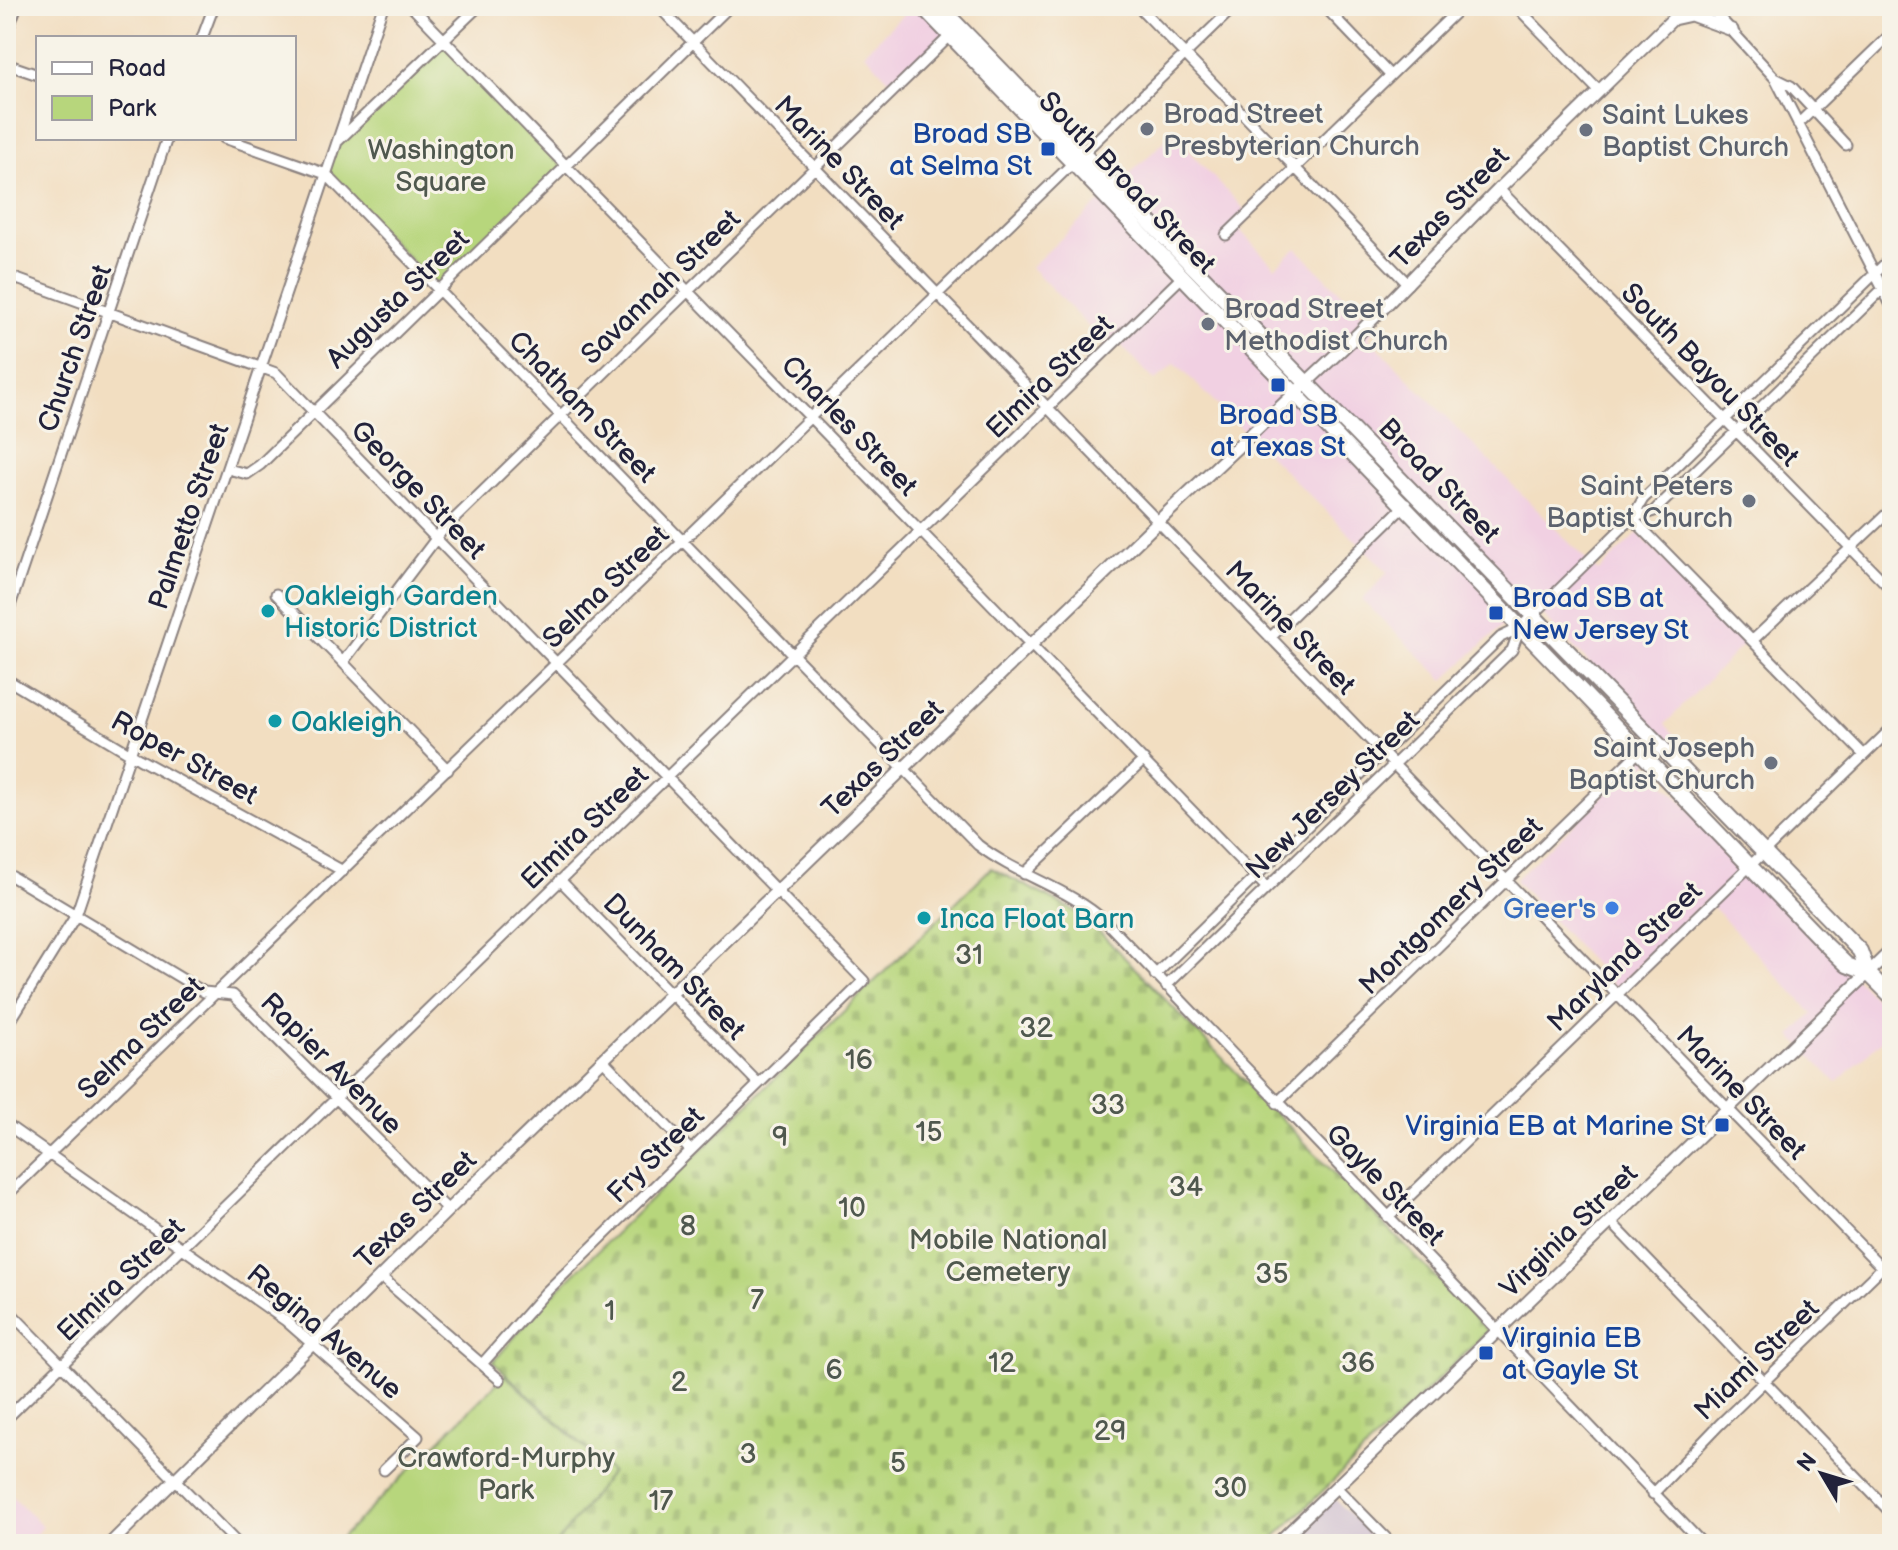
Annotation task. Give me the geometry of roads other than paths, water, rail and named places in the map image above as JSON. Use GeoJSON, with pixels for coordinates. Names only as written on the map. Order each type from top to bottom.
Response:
{"type":"FeatureCollection","features":[{"type":"Feature","properties":{"kind":"main road"},"geometry":{"type":"LineString","coordinates":[[6,28],[14,6]]}},
{"type":"Feature","properties":{"kind":"main road"},"geometry":{"type":"LineString","coordinates":[[922,6],[954,31]]}},
{"type":"Feature","properties":{"kind":"main road","name":"Broad Street"},"geometry":{"type":"LineString","coordinates":[[939,6],[954,31],[1299,387],[1417,493],[1765,852],[1860,951],[1868,973],[1892,997]]}},
{"type":"Feature","properties":{"kind":"main road"},"geometry":{"type":"LineString","coordinates":[[1299,387],[1403,507],[1750,866],[1847,965],[1868,973]]}},
{"type":"Feature","properties":{"kind":"street"},"geometry":{"type":"LineString","coordinates":[[203,36],[214,6]]}},
{"type":"Feature","properties":{"kind":"street","name":"Palmetto Street"},"geometry":{"type":"LineString","coordinates":[[6,1028],[76,915],[383,6]]}},
{"type":"Feature","properties":{"kind":"street","name":"Charles Street"},"geometry":{"type":"LineString","coordinates":[[411,6],[1267,888]]}},
{"type":"Feature","properties":{"kind":"street"},"geometry":{"type":"LineString","coordinates":[[337,143],[479,6]]}},
{"type":"Feature","properties":{"kind":"street","name":"Marine Street"},"geometry":{"type":"LineString","coordinates":[[658,6],[1892,1278]]}},
{"type":"Feature","properties":{"kind":"street","name":"Augusta Street"},"geometry":{"type":"LineString","coordinates":[[228,469],[247,474],[260,465],[730,6]]}},
{"type":"Feature","properties":{"kind":"street"},"geometry":{"type":"LineString","coordinates":[[1138,6],[1408,284]]}},
{"type":"Feature","properties":{"kind":"street","name":"Selma Street"},"geometry":{"type":"LineString","coordinates":[[6,1196],[1235,6]]}},
{"type":"Feature","properties":{"kind":"street"},"geometry":{"type":"LineString","coordinates":[[1324,6],[1390,75]]}},
{"type":"Feature","properties":{"kind":"street"},"geometry":{"type":"LineString","coordinates":[[1226,235],[1462,6]]}},
{"type":"Feature","properties":{"kind":"street"},"geometry":{"type":"LineString","coordinates":[[1516,6],[1599,91]]}},
{"type":"Feature","properties":{"kind":"street","name":"Texas Street"},"geometry":{"type":"LineString","coordinates":[[110,1544],[380,1276],[1408,284],[1499,189],[1686,6]]}},
{"type":"Feature","properties":{"kind":"street"},"geometry":{"type":"LineString","coordinates":[[1709,6],[1775,78],[1892,307]]}},
{"type":"Feature","properties":{"kind":"street"},"geometry":{"type":"LineString","coordinates":[[1672,19],[1691,15],[1732,30]]}},
{"type":"Feature","properties":{"kind":"street","name":"Savannah Street"},"geometry":{"type":"LineString","coordinates":[[343,662],[436,539],[560,414],[954,31]]}},
{"type":"Feature","properties":{"kind":"street"},"geometry":{"type":"LineString","coordinates":[[1798,124],[1892,33]]}},
{"type":"Feature","properties":{"kind":"street"},"geometry":{"type":"LineString","coordinates":[[6,64],[36,74]]}},
{"type":"Feature","properties":{"kind":"street"},"geometry":{"type":"LineString","coordinates":[[1775,78],[1791,86],[1846,145]]}},
{"type":"Feature","properties":{"kind":"street","name":"Church Street"},"geometry":{"type":"LineString","coordinates":[[6,618],[166,140]]}},
{"type":"Feature","properties":{"kind":"street","name":"Chatham Street"},"geometry":{"type":"LineString","coordinates":[[230,140],[326,174],[978,845],[1024,874]]}},
{"type":"Feature","properties":{"kind":"street","name":"South Bayou Street"},"geometry":{"type":"LineString","coordinates":[[1499,189],[1892,590]]}},
{"type":"Feature","properties":{"kind":"street","name":"New Jersey Street"},"geometry":{"type":"LineString","coordinates":[[1155,975],[1501,637],[1520,628],[1632,518],[1643,499],[1892,257]]}},
{"type":"Feature","properties":{"kind":"street","name":"Elmira Street"},"geometry":{"type":"LineString","coordinates":[[6,1419],[1188,272]]}},
{"type":"Feature","properties":{"kind":"street","name":"George Street"},"geometry":{"type":"LineString","coordinates":[[6,275],[262,365],[276,373],[864,981]]}},
{"type":"Feature","properties":{"kind":"street","name":"New Jersey Street"},"geometry":{"type":"LineString","coordinates":[[1632,518],[1654,511],[1892,280]]}},
{"type":"Feature","properties":{"kind":"street"},"geometry":{"type":"LineString","coordinates":[[1829,319],[1839,330]]}},
{"type":"Feature","properties":{"kind":"street"},"geometry":{"type":"LineString","coordinates":[[1270,638],[1417,493]]}},
{"type":"Feature","properties":{"kind":"street"},"geometry":{"type":"LineString","coordinates":[[1753,640],[1892,509]]}},
{"type":"Feature","properties":{"kind":"street"},"geometry":{"type":"LineString","coordinates":[[1632,518],[1864,755]]}},
{"type":"Feature","properties":{"kind":"street"},"geometry":{"type":"LineString","coordinates":[[1451,557],[1465,544]]}},
{"type":"Feature","properties":{"kind":"street"},"geometry":{"type":"LineString","coordinates":[[276,594],[448,770]]}},
{"type":"Feature","properties":{"kind":"street","name":"New Jersey Street"},"geometry":{"type":"LineString","coordinates":[[1166,986],[1512,650],[1520,628]]}},
{"type":"Feature","properties":{"kind":"street","name":"Roper Street"},"geometry":{"type":"LineString","coordinates":[[6,679],[130,754],[343,871]]}},
{"type":"Feature","properties":{"kind":"street","name":"Maryland Street"},"geometry":{"type":"LineString","coordinates":[[1388,1217],[1892,728]]}},
{"type":"Feature","properties":{"kind":"street","name":"Montgomery Street"},"geometry":{"type":"LineString","coordinates":[[1277,1103],[1654,737]]}},
{"type":"Feature","properties":{"kind":"street"},"geometry":{"type":"LineString","coordinates":[[1024,874],[1144,760]]}},
{"type":"Feature","properties":{"kind":"street","name":"Rapier Avenue"},"geometry":{"type":"LineString","coordinates":[[6,873],[204,992],[233,995],[448,1210]]}},
{"type":"Feature","properties":{"kind":"street","name":"Gayle Street"},"geometry":{"type":"LineString","coordinates":[[1024,874],[1091,908],[1703,1544]]}},
{"type":"Feature","properties":{"kind":"street","name":"Dunham Street"},"geometry":{"type":"LineString","coordinates":[[560,880],[758,1083]]}},
{"type":"Feature","properties":{"kind":"street","name":"Virginia Street"},"geometry":{"type":"LineString","coordinates":[[1277,1544],[1892,950]]}},
{"type":"Feature","properties":{"kind":"street","name":"Fry Street"},"geometry":{"type":"LineString","coordinates":[[482,1364],[545,1293],[864,981]]}},
{"type":"Feature","properties":{"kind":"street"},"geometry":{"type":"LineString","coordinates":[[603,1060],[690,1150]]}},
{"type":"Feature","properties":{"kind":"street","name":"Regina Avenue"},"geometry":{"type":"LineString","coordinates":[[6,1124],[286,1321],[418,1437],[384,1470]]}},
{"type":"Feature","properties":{"kind":"street"},"geometry":{"type":"LineString","coordinates":[[1611,1222],[1892,1514]]}},
{"type":"Feature","properties":{"kind":"street","name":"Miami Street"},"geometry":{"type":"LineString","coordinates":[[1653,1494],[1763,1382],[1892,1258]]}},
{"type":"Feature","properties":{"kind":"street"},"geometry":{"type":"LineString","coordinates":[[380,1276],[500,1380]]}},
{"type":"Feature","properties":{"kind":"street"},"geometry":{"type":"LineString","coordinates":[[6,1308],[238,1544]]}},
{"type":"Feature","properties":{"kind":"street"},"geometry":{"type":"LineString","coordinates":[[1336,1487],[1392,1544]]}},
{"type":"Feature","properties":{"kind":"place","name":"Broad Street Presbyterian Church"},"geometry":{"type":"Point","coordinates":[1147,129]}},
{"type":"Feature","properties":{"kind":"place","name":"Saint Lukes Baptist Church"},"geometry":{"type":"Point","coordinates":[1586,130]}},
{"type":"Feature","properties":{"kind":"place","name":"Broad SB at Selma St"},"geometry":{"type":"Point","coordinates":[1048,149]}},
{"type":"Feature","properties":{"kind":"place","name":"Broad Street Methodist Church"},"geometry":{"type":"Point","coordinates":[1208,324]}},
{"type":"Feature","properties":{"kind":"place","name":"Broad SB at Texas St"},"geometry":{"type":"Point","coordinates":[1278,385]}},
{"type":"Feature","properties":{"kind":"place","name":"Saint Peters Baptist Church"},"geometry":{"type":"Point","coordinates":[1749,501]}},
{"type":"Feature","properties":{"kind":"place","name":"Oakleigh Garden Historic District"},"geometry":{"type":"Point","coordinates":[268,611]}},
{"type":"Feature","properties":{"kind":"place","name":"Broad SB at New Jersey St"},"geometry":{"type":"Point","coordinates":[1496,613]}},
{"type":"Feature","properties":{"kind":"place","name":"Oakleigh"},"geometry":{"type":"Point","coordinates":[275,721]}},
{"type":"Feature","properties":{"kind":"place","name":"Saint Joseph Baptist Church"},"geometry":{"type":"Point","coordinates":[1771,763]}},
{"type":"Feature","properties":{"kind":"place","name":"Greer's"},"geometry":{"type":"Point","coordinates":[1612,908]}},
{"type":"Feature","properties":{"kind":"place","name":"Inca Float Barn"},"geometry":{"type":"Point","coordinates":[924,918]}},
{"type":"Feature","properties":{"kind":"place","name":"Virginia EB at Marine St"},"geometry":{"type":"Point","coordinates":[1722,1125]}},
{"type":"Feature","properties":{"kind":"place","name":"Virginia EB at Gayle St"},"geometry":{"type":"Point","coordinates":[1486,1353]}},
{"type":"Feature","properties":{"kind":"park label","name":"Washington Square"},"geometry":{"type":"Point","coordinates":[441,165]}},
{"type":"Feature","properties":{"kind":"park label","name":"31"},"geometry":{"type":"Point","coordinates":[969,954]}},
{"type":"Feature","properties":{"kind":"park label","name":"32"},"geometry":{"type":"Point","coordinates":[1036,1027]}},
{"type":"Feature","properties":{"kind":"park label","name":"16"},"geometry":{"type":"Point","coordinates":[859,1059]}},
{"type":"Feature","properties":{"kind":"park label","name":"33"},"geometry":{"type":"Point","coordinates":[1108,1104]}},
{"type":"Feature","properties":{"kind":"park label","name":"15"},"geometry":{"type":"Point","coordinates":[929,1131]}},
{"type":"Feature","properties":{"kind":"park label","name":"9"},"geometry":{"type":"Point","coordinates":[780,1136]}},
{"type":"Feature","properties":{"kind":"park label","name":"34"},"geometry":{"type":"Point","coordinates":[1186,1186]}},
{"type":"Feature","properties":{"kind":"park label","name":"10"},"geometry":{"type":"Point","coordinates":[852,1207]}},
{"type":"Feature","properties":{"kind":"park label","name":"8"},"geometry":{"type":"Point","coordinates":[688,1225]}},
{"type":"Feature","properties":{"kind":"park label","name":"Mobile National Cemetery"},"geometry":{"type":"Point","coordinates":[1008,1255]}},
{"type":"Feature","properties":{"kind":"park label","name":"35"},"geometry":{"type":"Point","coordinates":[1272,1273]}},
{"type":"Feature","properties":{"kind":"park label","name":"7"},"geometry":{"type":"Point","coordinates":[757,1299]}},
{"type":"Feature","properties":{"kind":"park label","name":"1"},"geometry":{"type":"Point","coordinates":[610,1310]}},
{"type":"Feature","properties":{"kind":"park label","name":"12"},"geometry":{"type":"Point","coordinates":[1002,1362]}},
{"type":"Feature","properties":{"kind":"park label","name":"36"},"geometry":{"type":"Point","coordinates":[1358,1362]}},
{"type":"Feature","properties":{"kind":"park label","name":"6"},"geometry":{"type":"Point","coordinates":[834,1369]}},
{"type":"Feature","properties":{"kind":"park label","name":"2"},"geometry":{"type":"Point","coordinates":[679,1381]}},
{"type":"Feature","properties":{"kind":"park label","name":"29"},"geometry":{"type":"Point","coordinates":[1110,1430]}},
{"type":"Feature","properties":{"kind":"park label","name":"3"},"geometry":{"type":"Point","coordinates":[748,1453]}},
{"type":"Feature","properties":{"kind":"park label","name":"5"},"geometry":{"type":"Point","coordinates":[898,1462]}},
{"type":"Feature","properties":{"kind":"park label","name":"Crawford-Murphy Park"},"geometry":{"type":"Point","coordinates":[506,1473]}},
{"type":"Feature","properties":{"kind":"park label","name":"30"},"geometry":{"type":"Point","coordinates":[1230,1487]}},
{"type":"Feature","properties":{"kind":"park label","name":"17"},"geometry":{"type":"Point","coordinates":[661,1500]}}]}
